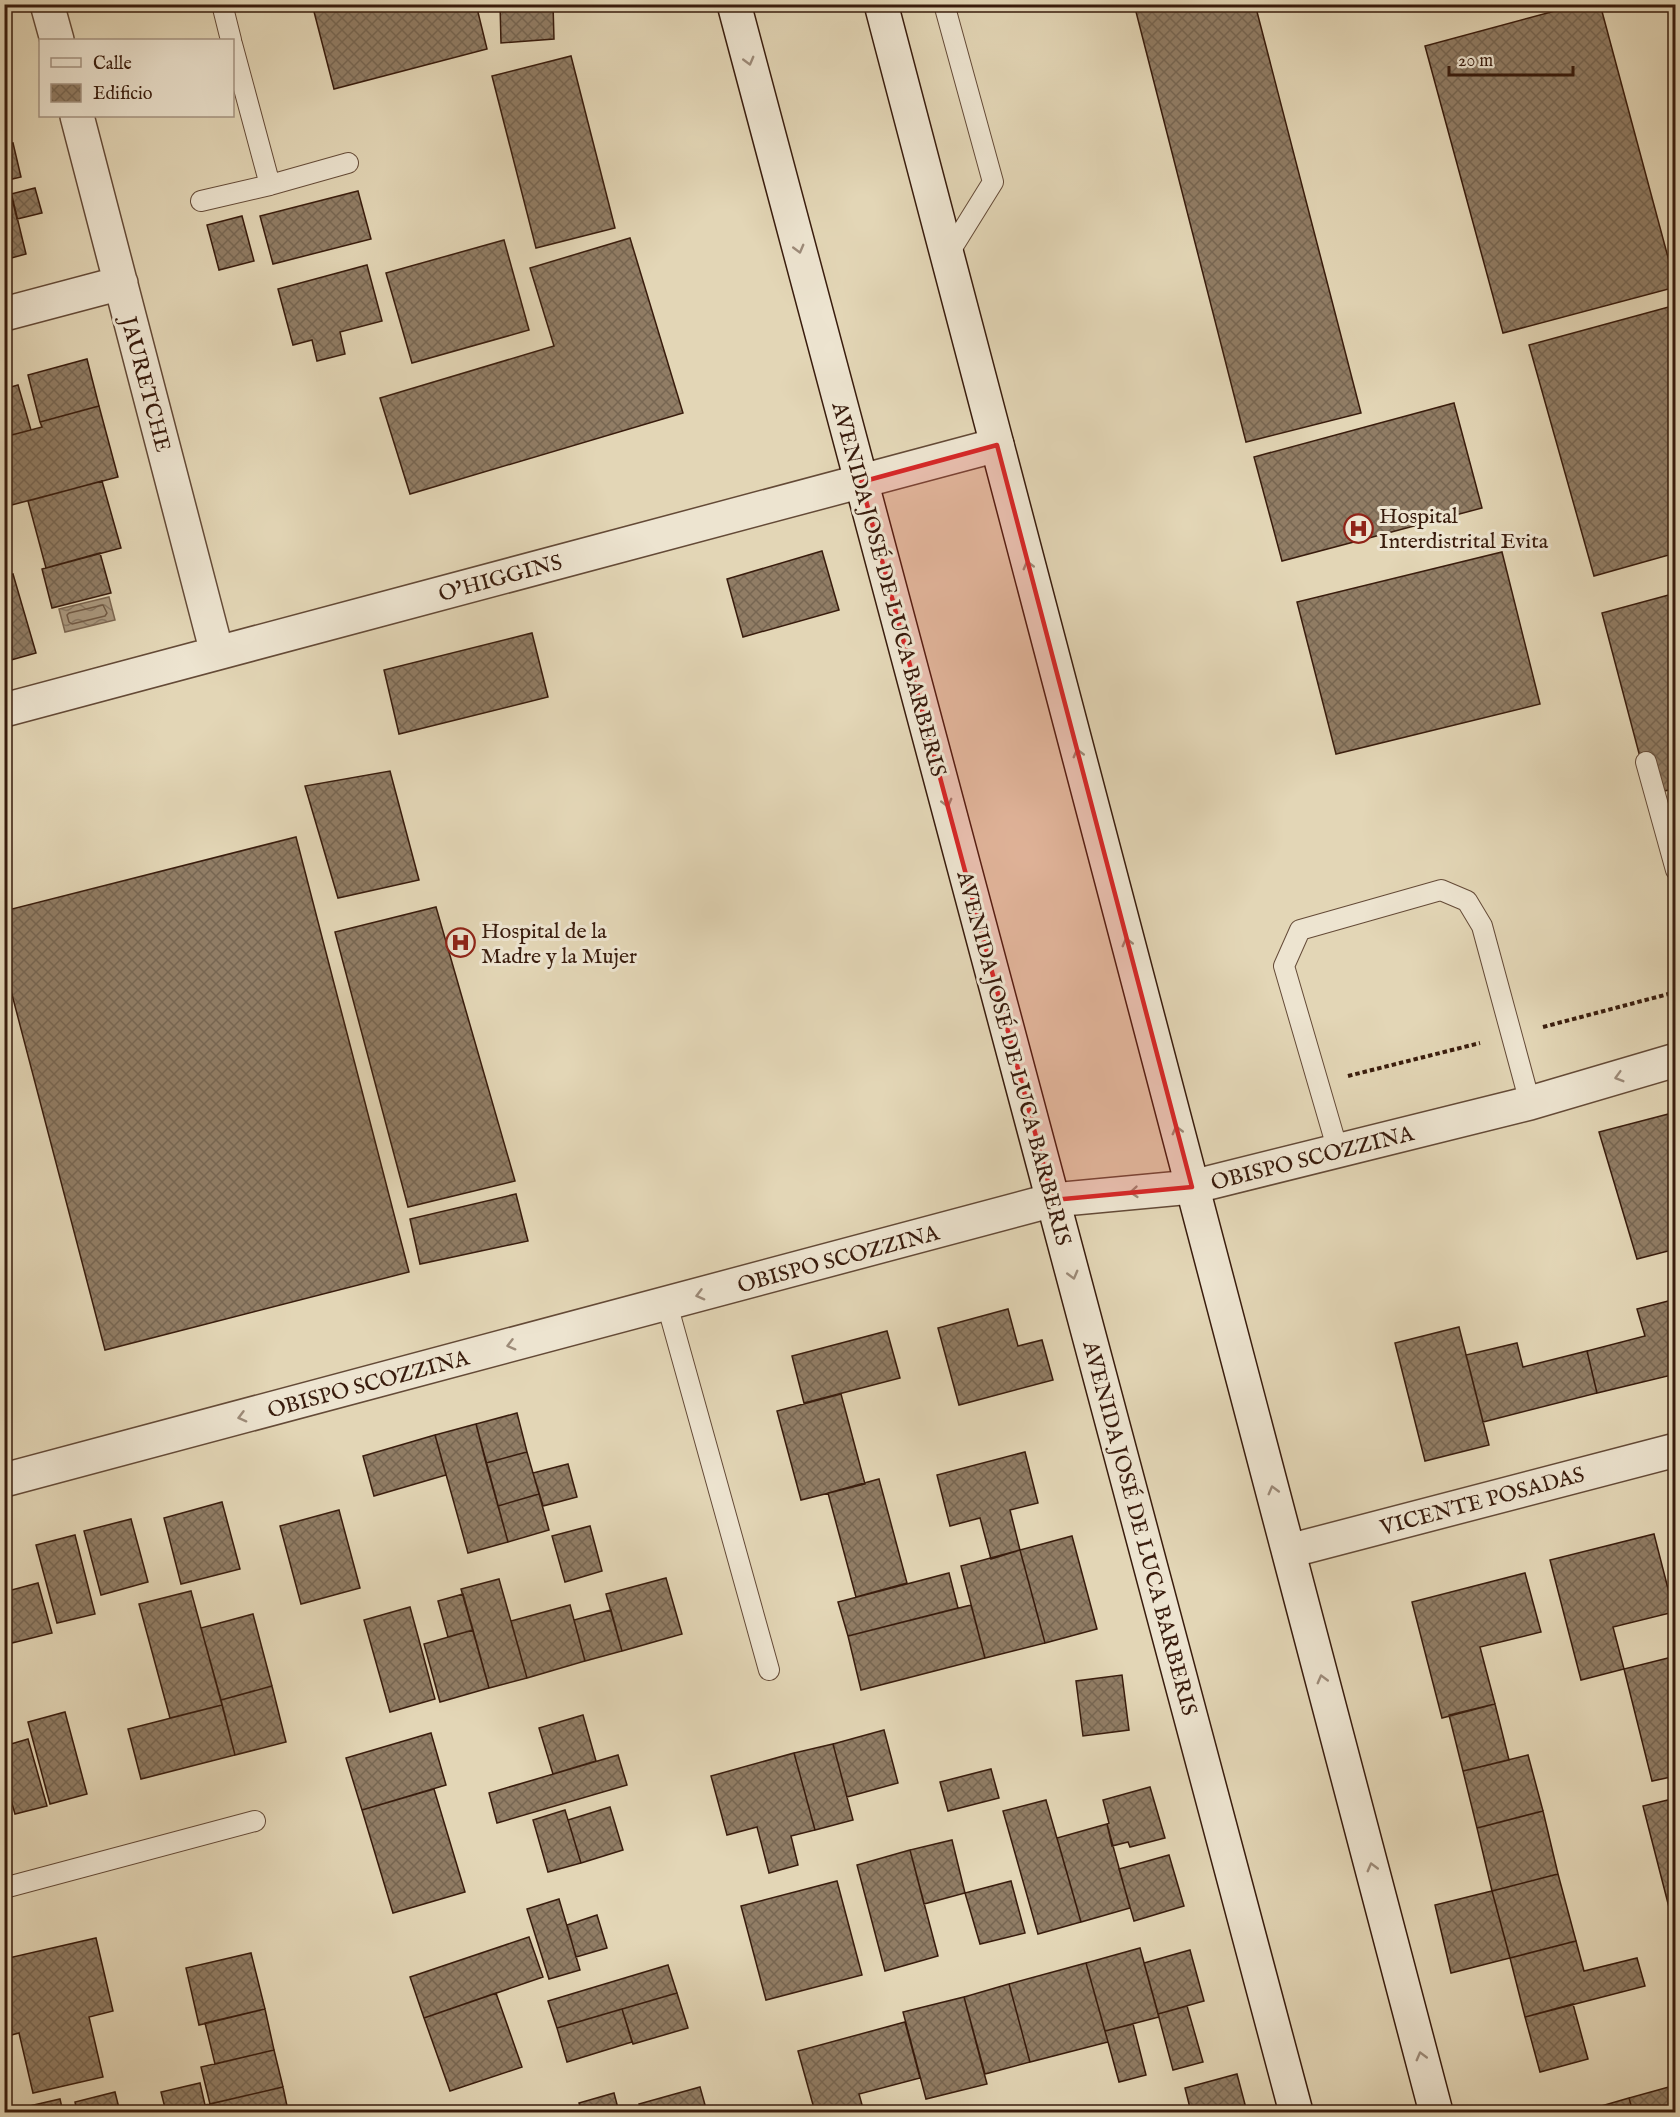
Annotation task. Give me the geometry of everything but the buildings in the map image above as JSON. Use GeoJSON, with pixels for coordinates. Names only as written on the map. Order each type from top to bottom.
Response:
{"type":"FeatureCollection","features":[{"type":"Feature","properties":{"kind":"main road"},"geometry":{"type":"LineString","coordinates":[[47,4],[57,39]]}},
{"type":"Feature","properties":{"kind":"main road","name":"AVENIDA JOSÉ DE LUCA BARBERIS"},"geometry":{"type":"LineString","coordinates":[[734,4],[1296,2112]]}},
{"type":"Feature","properties":{"kind":"main road"},"geometry":{"type":"LineString","coordinates":[[880,4],[1436,2112]]}},
{"type":"Feature","properties":{"kind":"main road","name":"JAURETCHE"},"geometry":{"type":"LineString","coordinates":[[76,117],[217,652]]}},
{"type":"Feature","properties":{"kind":"main road"},"geometry":{"type":"LineString","coordinates":[[4,314],[121,283]]}},
{"type":"Feature","properties":{"kind":"main road","name":"O'HIGGINS"},"geometry":{"type":"LineString","coordinates":[[4,710],[997,446]]}},
{"type":"Feature","properties":{"kind":"main road","name":"OBISPO SCOZZINA"},"geometry":{"type":"LineString","coordinates":[[4,1480],[1053,1200],[1192,1187],[1530,1103],[1676,1060]]}},
{"type":"Feature","properties":{"kind":"main road","name":"VICENTE POSADAS"},"geometry":{"type":"LineString","coordinates":[[1289,1551],[1676,1450]]}},
{"type":"Feature","properties":{"kind":"lane"},"geometry":{"type":"LineString","coordinates":[[222,4],[231,39]]}},
{"type":"Feature","properties":{"kind":"lane"},"geometry":{"type":"LineString","coordinates":[[944,4],[993,182],[947,255]]}},
{"type":"Feature","properties":{"kind":"lane"},"geometry":{"type":"LineString","coordinates":[[234,50],[270,185]]}},
{"type":"Feature","properties":{"kind":"lane"},"geometry":{"type":"LineString","coordinates":[[201,201],[348,164]]}},
{"type":"Feature","properties":{"kind":"lane"},"geometry":{"type":"LineString","coordinates":[[1646,762],[1676,870]]}},
{"type":"Feature","properties":{"kind":"lane"},"geometry":{"type":"LineString","coordinates":[[1338,1151],[1284,966],[1300,930],[1441,890],[1467,901],[1482,926],[1530,1103]]}},
{"type":"Feature","properties":{"kind":"lane"},"geometry":{"type":"LineString","coordinates":[[667,1304],[769,1670]]}},
{"type":"Feature","properties":{"kind":"lane"},"geometry":{"type":"LineString","coordinates":[[4,1888],[255,1821]]}},
{"type":"Feature","properties":{"kind":"highlighted area"},"geometry":{"type":"Polygon","coordinates":[[[997,445],[1192,1187],[1053,1200],[861,482],[997,445]]]}},
{"type":"Feature","properties":{"kind":"water"},"geometry":{"type":"Polygon","coordinates":[[[109,597],[115,620],[65,632],[59,609],[109,597]]]}},
{"type":"Feature","properties":{"kind":"place","name":"Hospital Interdistrital Evita"},"geometry":{"type":"Point","coordinates":[1358,528]}},
{"type":"Feature","properties":{"kind":"place","name":"Hospital de la Madre y la Mujer"},"geometry":{"type":"Point","coordinates":[460,943]}}]}
